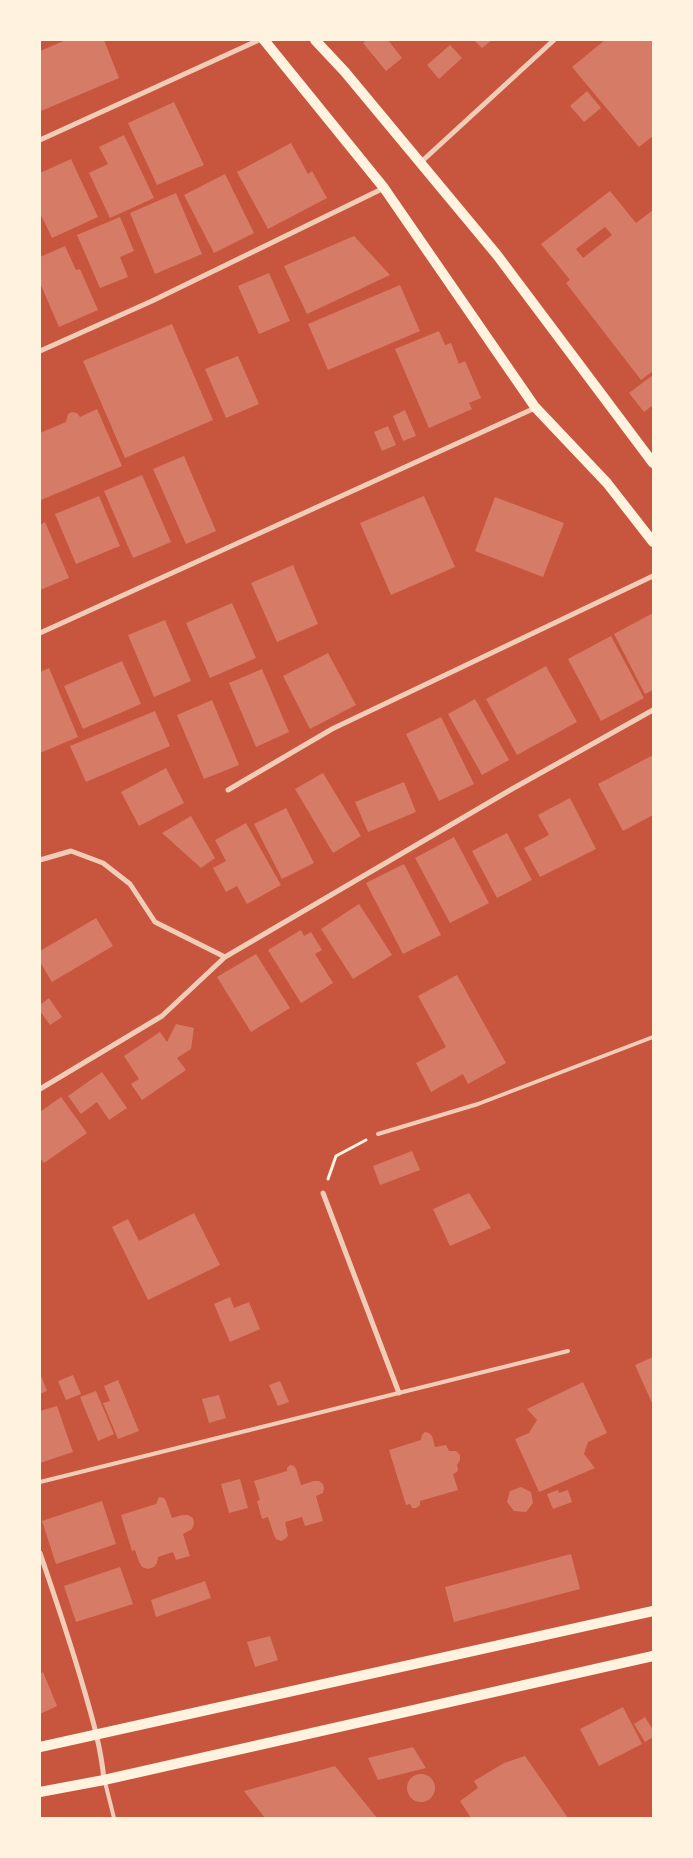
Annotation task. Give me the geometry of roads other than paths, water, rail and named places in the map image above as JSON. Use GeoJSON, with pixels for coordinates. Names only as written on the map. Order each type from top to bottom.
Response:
{"type":"FeatureCollection","features":[{"type":"Feature","properties":{"kind":"main road"},"geometry":{"type":"LineString","coordinates":[[264,40],[384,188],[536,407],[607,483],[653,542]]}},
{"type":"Feature","properties":{"kind":"main road"},"geometry":{"type":"LineString","coordinates":[[315,40],[345,72],[497,255],[653,462]]}},
{"type":"Feature","properties":{"kind":"main road"},"geometry":{"type":"LineString","coordinates":[[40,1747],[653,1611]]}},
{"type":"Feature","properties":{"kind":"main road"},"geometry":{"type":"LineString","coordinates":[[40,1792],[104,1780],[653,1656]]}},
{"type":"Feature","properties":{"kind":"street"},"geometry":{"type":"LineString","coordinates":[[40,140],[259,40]]}},
{"type":"Feature","properties":{"kind":"street"},"geometry":{"type":"LineString","coordinates":[[420,163],[554,40]]}},
{"type":"Feature","properties":{"kind":"street"},"geometry":{"type":"LineString","coordinates":[[40,351],[152,301],[384,188]]}},
{"type":"Feature","properties":{"kind":"street"},"geometry":{"type":"LineString","coordinates":[[40,633],[536,407]]}},
{"type":"Feature","properties":{"kind":"street"},"geometry":{"type":"LineString","coordinates":[[228,790],[332,729],[653,576]]}},
{"type":"Feature","properties":{"kind":"street"},"geometry":{"type":"LineString","coordinates":[[40,1089],[162,1016],[225,957],[512,789],[653,710]]}},
{"type":"Feature","properties":{"kind":"street"},"geometry":{"type":"LineString","coordinates":[[40,860],[71,851],[103,863],[130,884],[155,922],[225,957]]}},
{"type":"Feature","properties":{"kind":"street"},"geometry":{"type":"LineString","coordinates":[[323,1193],[399,1393]]}},
{"type":"Feature","properties":{"kind":"street"},"geometry":{"type":"LineString","coordinates":[[40,1554],[69,1639],[98,1735],[104,1780]]}},
{"type":"Feature","properties":{"kind":"lane"},"geometry":{"type":"LineString","coordinates":[[378,1134],[478,1104],[653,1037]]}},
{"type":"Feature","properties":{"kind":"lane"},"geometry":{"type":"LineString","coordinates":[[40,1482],[568,1351]]}},
{"type":"Feature","properties":{"kind":"lane"},"geometry":{"type":"LineString","coordinates":[[104,1780],[114,1818]]}}]}
